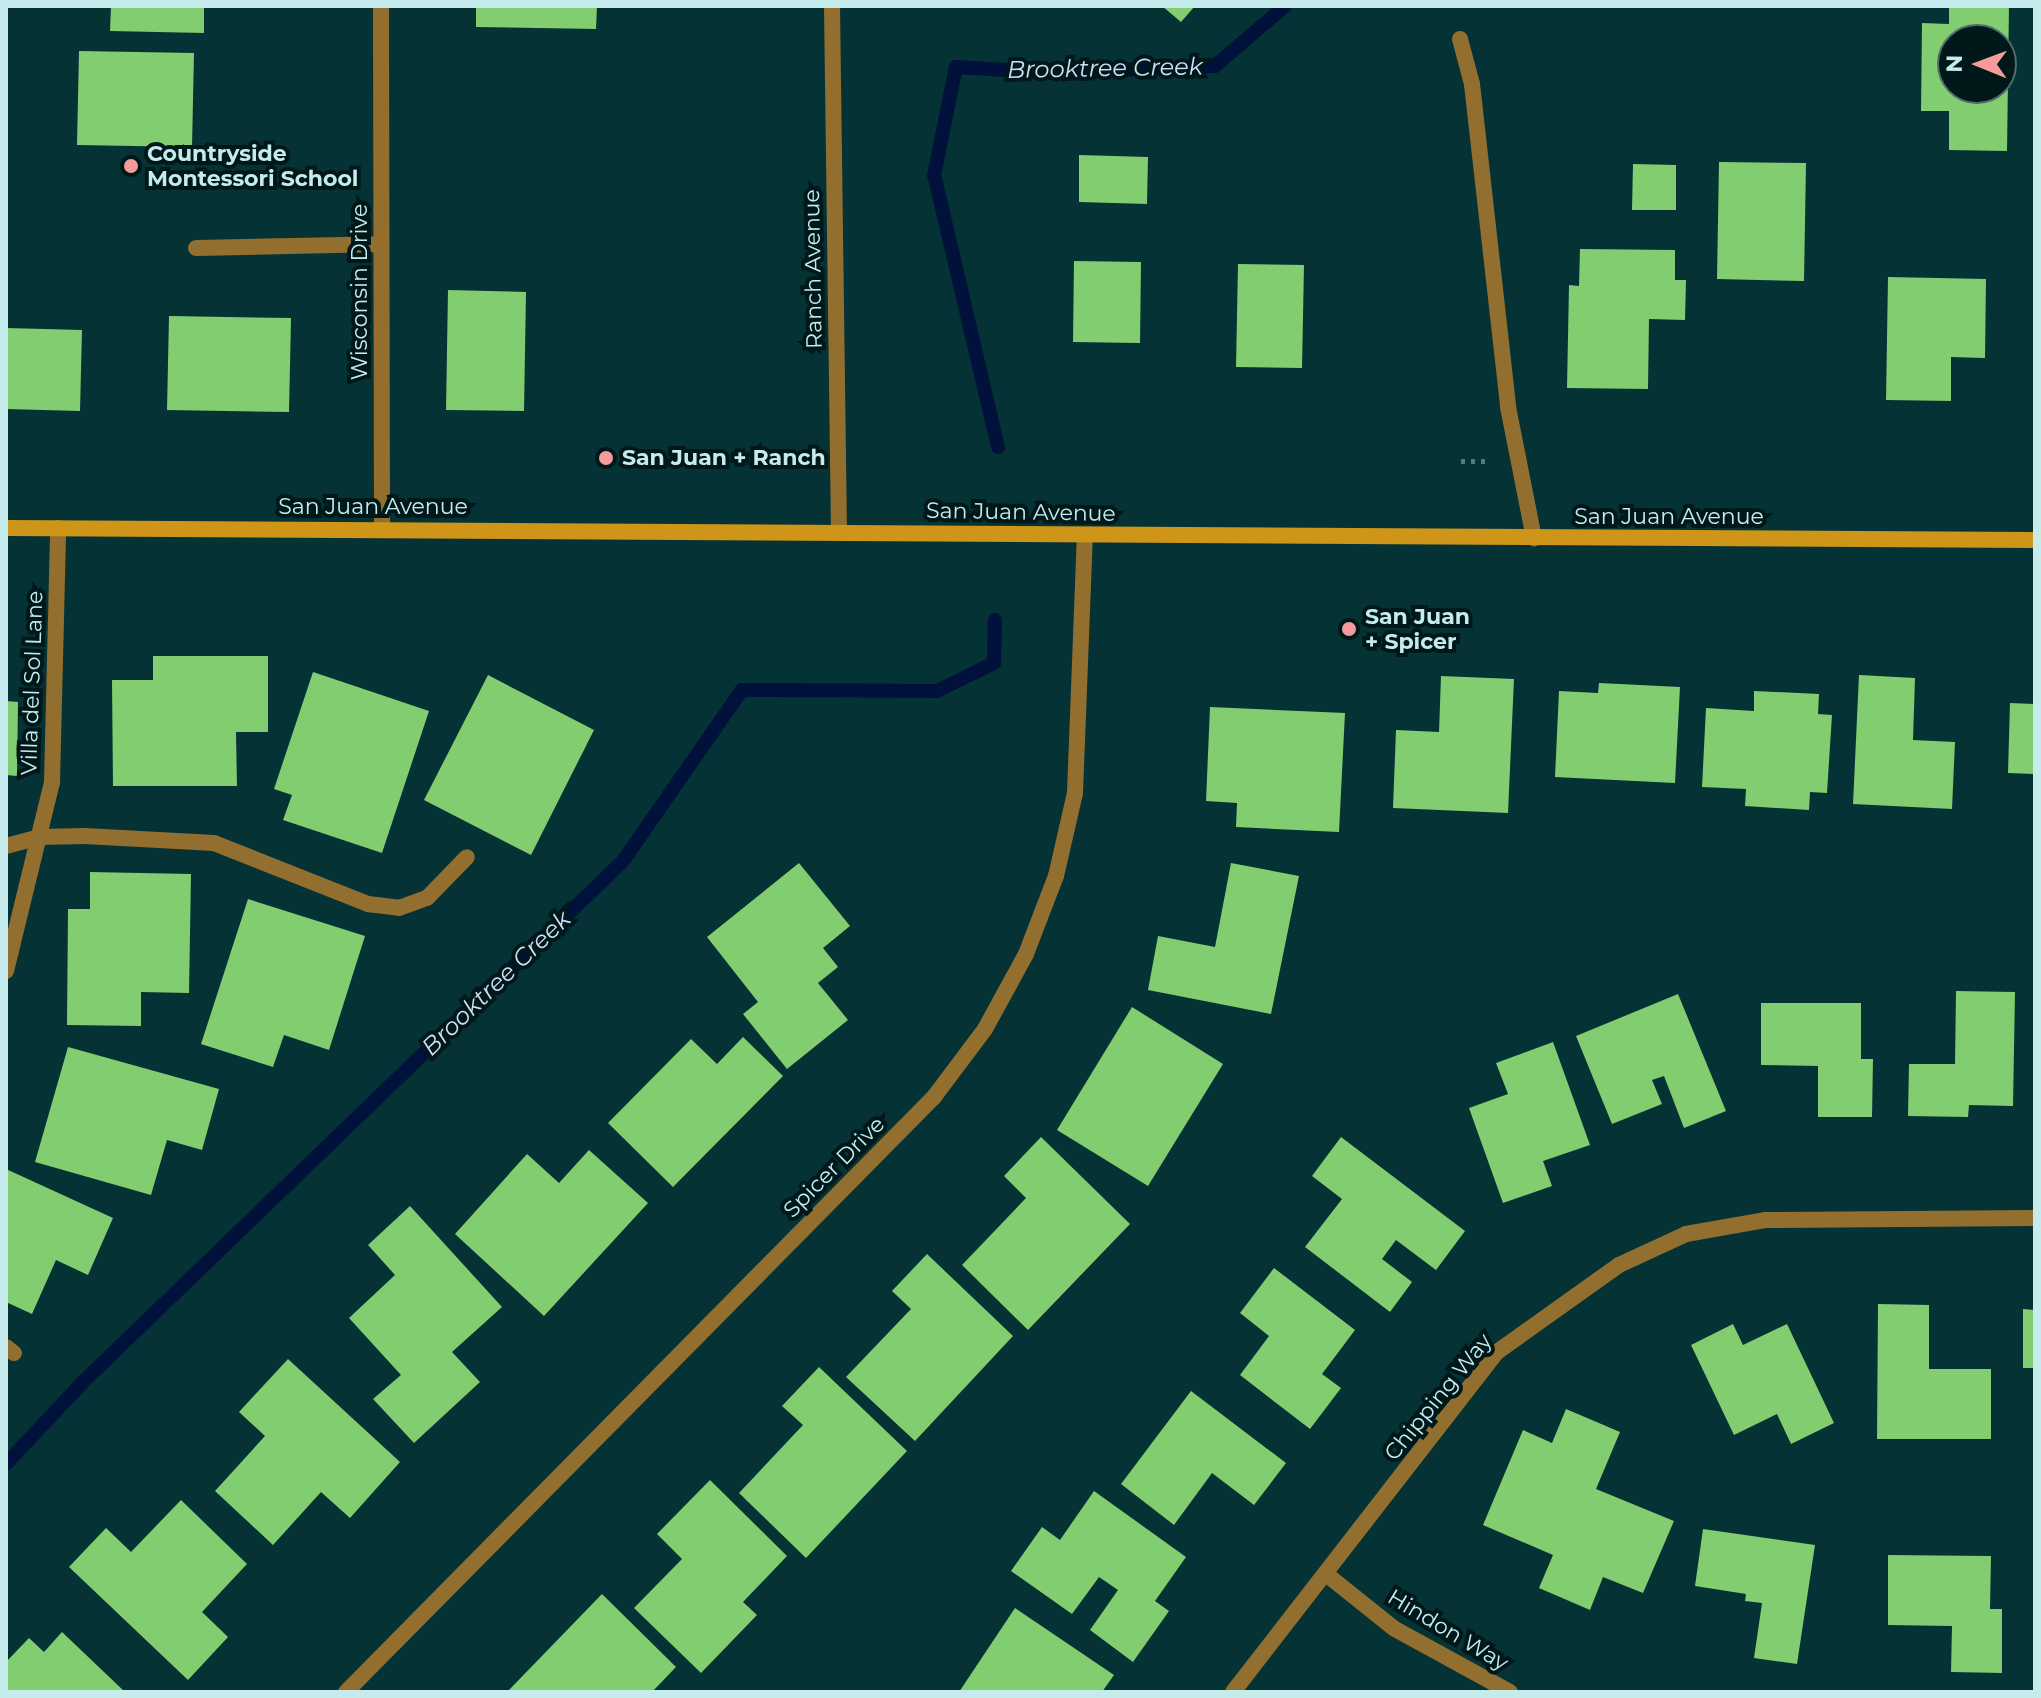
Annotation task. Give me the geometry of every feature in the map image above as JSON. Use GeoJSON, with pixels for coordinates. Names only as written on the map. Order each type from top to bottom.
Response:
{"type":"FeatureCollection","features":[{"type":"Feature","properties":{"kind":"main road","name":"San Juan Avenue"},"geometry":{"type":"LineString","coordinates":[[6,528],[2035,540]]}},
{"type":"Feature","properties":{"kind":"street","name":"Wisconsin Drive"},"geometry":{"type":"LineString","coordinates":[[381,6],[382,529]]}},
{"type":"Feature","properties":{"kind":"street","name":"Ranch Avenue"},"geometry":{"type":"LineString","coordinates":[[832,6],[839,532]]}},
{"type":"Feature","properties":{"kind":"street"},"geometry":{"type":"LineString","coordinates":[[1460,39],[1472,84],[1508,407],[1534,538]]}},
{"type":"Feature","properties":{"kind":"street"},"geometry":{"type":"LineString","coordinates":[[196,248],[381,244]]}},
{"type":"Feature","properties":{"kind":"street","name":"Villa del Sol Lane"},"geometry":{"type":"LineString","coordinates":[[6,971],[52,782],[58,528]]}},
{"type":"Feature","properties":{"kind":"street","name":"Spicer Drive"},"geometry":{"type":"LineString","coordinates":[[346,1692],[934,1097],[985,1029],[1031,941],[1056,876],[1075,793],[1085,536]]}},
{"type":"Feature","properties":{"kind":"street"},"geometry":{"type":"LineString","coordinates":[[6,846],[40,837],[170,837],[214,843],[368,904],[399,908],[427,898],[467,857]]}},
{"type":"Feature","properties":{"kind":"street","name":"Chipping Way"},"geometry":{"type":"LineString","coordinates":[[1233,1692],[1497,1352],[1619,1265],[1686,1234],[1765,1220],[2035,1218]]}},
{"type":"Feature","properties":{"kind":"street","name":"Hindon Way"},"geometry":{"type":"LineString","coordinates":[[1326,1574],[1395,1629],[1510,1692]]}},
{"type":"Feature","properties":{"kind":"building"},"geometry":{"type":"Polygon","coordinates":[[[111,6],[204,6],[204,33],[110,31],[111,6]]]}},
{"type":"Feature","properties":{"kind":"building"},"geometry":{"type":"Polygon","coordinates":[[[476,6],[597,6],[596,29],[476,27],[476,6]]]}},
{"type":"Feature","properties":{"kind":"building"},"geometry":{"type":"Polygon","coordinates":[[[1162,6],[1195,6],[1181,22],[1162,6]]]}},
{"type":"Feature","properties":{"kind":"building"},"geometry":{"type":"Polygon","coordinates":[[[1949,6],[2009,6],[2009,24],[1949,24],[1949,6]]]}},
{"type":"Feature","properties":{"kind":"building"},"geometry":{"type":"Polygon","coordinates":[[[1922,23],[1949,24],[1937,24],[1937,104],[2008,104],[2007,151],[1949,150],[1949,111],[1921,111],[1922,23]]]}},
{"type":"Feature","properties":{"kind":"building"},"geometry":{"type":"Polygon","coordinates":[[[79,51],[194,53],[192,147],[77,145],[79,51]]]}},
{"type":"Feature","properties":{"kind":"building"},"geometry":{"type":"Polygon","coordinates":[[[1079,155],[1148,157],[1147,204],[1079,202],[1079,155]]]}},
{"type":"Feature","properties":{"kind":"building"},"geometry":{"type":"Polygon","coordinates":[[[1719,162],[1806,163],[1804,281],[1717,279],[1719,162]]]}},
{"type":"Feature","properties":{"kind":"building"},"geometry":{"type":"Polygon","coordinates":[[[1633,164],[1676,165],[1676,210],[1632,210],[1633,164]]]}},
{"type":"Feature","properties":{"kind":"building"},"geometry":{"type":"Polygon","coordinates":[[[1580,249],[1675,250],[1675,280],[1686,280],[1685,320],[1649,319],[1648,389],[1567,388],[1569,285],[1579,286],[1580,249]]]}},
{"type":"Feature","properties":{"kind":"building"},"geometry":{"type":"Polygon","coordinates":[[[1074,261],[1141,262],[1140,343],[1073,342],[1074,261]]]}},
{"type":"Feature","properties":{"kind":"building"},"geometry":{"type":"Polygon","coordinates":[[[1238,264],[1304,265],[1302,368],[1236,367],[1238,264]]]}},
{"type":"Feature","properties":{"kind":"building"},"geometry":{"type":"Polygon","coordinates":[[[1888,277],[1986,279],[1985,358],[1951,357],[1951,401],[1886,400],[1888,277]]]}},
{"type":"Feature","properties":{"kind":"building"},"geometry":{"type":"Polygon","coordinates":[[[448,290],[526,292],[524,411],[446,410],[448,290]]]}},
{"type":"Feature","properties":{"kind":"building"},"geometry":{"type":"Polygon","coordinates":[[[169,316],[291,318],[289,412],[167,410],[169,316]]]}},
{"type":"Feature","properties":{"kind":"building"},"geometry":{"type":"Polygon","coordinates":[[[6,328],[82,330],[80,411],[6,409],[6,328]]]}},
{"type":"Feature","properties":{"kind":"building"},"geometry":{"type":"Polygon","coordinates":[[[153,656],[268,656],[268,732],[236,732],[237,786],[113,786],[112,680],[153,680],[153,656]]]}},
{"type":"Feature","properties":{"kind":"building"},"geometry":{"type":"Polygon","coordinates":[[[313,672],[429,711],[382,853],[283,820],[292,795],[274,789],[313,672]]]}},
{"type":"Feature","properties":{"kind":"building"},"geometry":{"type":"Polygon","coordinates":[[[488,675],[594,730],[531,855],[424,800],[488,675]]]}},
{"type":"Feature","properties":{"kind":"building"},"geometry":{"type":"Polygon","coordinates":[[[1859,675],[1915,678],[1913,740],[1955,742],[1952,809],[1853,804],[1859,675]]]}},
{"type":"Feature","properties":{"kind":"building"},"geometry":{"type":"Polygon","coordinates":[[[1441,676],[1514,679],[1508,813],[1393,808],[1396,730],[1439,732],[1441,676]]]}},
{"type":"Feature","properties":{"kind":"building"},"geometry":{"type":"Polygon","coordinates":[[[1599,683],[1680,687],[1675,783],[1555,777],[1559,691],[1598,693],[1599,683]]]}},
{"type":"Feature","properties":{"kind":"building"},"geometry":{"type":"Polygon","coordinates":[[[1754,691],[1819,694],[1818,714],[1832,715],[1827,793],[1810,792],[1809,810],[1745,806],[1746,789],[1702,787],[1706,708],[1754,711],[1754,691]]]}},
{"type":"Feature","properties":{"kind":"building"},"geometry":{"type":"Polygon","coordinates":[[[6,701],[18,702],[17,776],[6,775],[6,701]]]}},
{"type":"Feature","properties":{"kind":"building"},"geometry":{"type":"Polygon","coordinates":[[[2010,703],[2035,704],[2035,774],[2008,773],[2010,703]]]}},
{"type":"Feature","properties":{"kind":"building"},"geometry":{"type":"Polygon","coordinates":[[[1210,707],[1345,713],[1339,832],[1236,827],[1237,803],[1206,801],[1210,707]]]}},
{"type":"Feature","properties":{"kind":"building"},"geometry":{"type":"Polygon","coordinates":[[[799,863],[850,926],[823,948],[838,967],[818,983],[848,1020],[787,1069],[743,1014],[758,1002],[707,937],[799,863]]]}},
{"type":"Feature","properties":{"kind":"building"},"geometry":{"type":"Polygon","coordinates":[[[1231,863],[1299,876],[1271,1014],[1148,990],[1158,936],[1215,947],[1231,863]]]}},
{"type":"Feature","properties":{"kind":"building"},"geometry":{"type":"Polygon","coordinates":[[[90,872],[191,874],[189,993],[141,992],[141,1026],[67,1025],[68,909],[90,909],[90,872]]]}},
{"type":"Feature","properties":{"kind":"building"},"geometry":{"type":"Polygon","coordinates":[[[248,899],[365,936],[329,1050],[284,1035],[273,1067],[201,1044],[248,899]]]}},
{"type":"Feature","properties":{"kind":"building"},"geometry":{"type":"Polygon","coordinates":[[[1956,991],[2015,992],[2013,1106],[1969,1105],[1968,1117],[1908,1116],[1909,1064],[1955,1064],[1956,991]]]}},
{"type":"Feature","properties":{"kind":"building"},"geometry":{"type":"Polygon","coordinates":[[[1678,994],[1726,1111],[1684,1128],[1664,1076],[1652,1080],[1662,1104],[1612,1124],[1576,1036],[1678,994]]]}},
{"type":"Feature","properties":{"kind":"building"},"geometry":{"type":"Polygon","coordinates":[[[1761,1003],[1861,1003],[1861,1059],[1873,1059],[1872,1117],[1818,1117],[1818,1066],[1761,1065],[1761,1003]]]}},
{"type":"Feature","properties":{"kind":"building"},"geometry":{"type":"Polygon","coordinates":[[[1132,1007],[1223,1064],[1148,1186],[1057,1130],[1132,1007]]]}},
{"type":"Feature","properties":{"kind":"building"},"geometry":{"type":"Polygon","coordinates":[[[743,1037],[783,1076],[673,1187],[608,1123],[691,1039],[717,1064],[743,1037]]]}},
{"type":"Feature","properties":{"kind":"building"},"geometry":{"type":"Polygon","coordinates":[[[1553,1042],[1590,1145],[1543,1161],[1552,1186],[1503,1203],[1469,1108],[1508,1094],[1496,1063],[1553,1042]]]}},
{"type":"Feature","properties":{"kind":"building"},"geometry":{"type":"Polygon","coordinates":[[[68,1047],[219,1089],[202,1150],[167,1140],[151,1195],[35,1162],[68,1047]]]}},
{"type":"Feature","properties":{"kind":"building"},"geometry":{"type":"Polygon","coordinates":[[[1041,1137],[1130,1224],[1028,1330],[962,1265],[1026,1198],[1004,1176],[1041,1137]]]}},
{"type":"Feature","properties":{"kind":"building"},"geometry":{"type":"Polygon","coordinates":[[[1341,1137],[1465,1231],[1436,1270],[1396,1240],[1382,1259],[1412,1282],[1390,1312],[1305,1247],[1342,1199],[1312,1176],[1341,1137]]]}},
{"type":"Feature","properties":{"kind":"building"},"geometry":{"type":"Polygon","coordinates":[[[589,1150],[648,1203],[544,1316],[455,1234],[527,1154],[559,1183],[589,1150]]]}},
{"type":"Feature","properties":{"kind":"building"},"geometry":{"type":"Polygon","coordinates":[[[6,1169],[113,1218],[88,1275],[56,1260],[32,1314],[6,1302],[6,1169]]]}},
{"type":"Feature","properties":{"kind":"building"},"geometry":{"type":"Polygon","coordinates":[[[410,1206],[502,1307],[452,1352],[480,1382],[414,1443],[373,1399],[401,1375],[349,1318],[395,1275],[368,1245],[410,1206]]]}},
{"type":"Feature","properties":{"kind":"building"},"geometry":{"type":"Polygon","coordinates":[[[927,1254],[1013,1336],[915,1441],[846,1377],[911,1309],[892,1291],[927,1254]]]}},
{"type":"Feature","properties":{"kind":"building"},"geometry":{"type":"Polygon","coordinates":[[[1274,1268],[1355,1330],[1322,1374],[1341,1388],[1310,1429],[1240,1375],[1269,1336],[1240,1313],[1274,1268]]]}},
{"type":"Feature","properties":{"kind":"building"},"geometry":{"type":"Polygon","coordinates":[[[1878,1304],[1929,1305],[1929,1369],[1991,1369],[1991,1439],[1877,1439],[1878,1304]]]}},
{"type":"Feature","properties":{"kind":"building"},"geometry":{"type":"Polygon","coordinates":[[[2023,1309],[2035,1310],[2035,1368],[2023,1368],[2023,1309]]]}},
{"type":"Feature","properties":{"kind":"building"},"geometry":{"type":"Polygon","coordinates":[[[1733,1324],[1743,1345],[1787,1324],[1834,1423],[1791,1444],[1777,1414],[1734,1435],[1691,1345],[1733,1324]]]}},
{"type":"Feature","properties":{"kind":"building"},"geometry":{"type":"Polygon","coordinates":[[[288,1359],[400,1462],[350,1518],[321,1492],[273,1545],[215,1491],[265,1436],[239,1412],[288,1359]]]}},
{"type":"Feature","properties":{"kind":"building"},"geometry":{"type":"Polygon","coordinates":[[[819,1367],[907,1451],[806,1558],[739,1493],[803,1425],[782,1406],[819,1367]]]}},
{"type":"Feature","properties":{"kind":"building"},"geometry":{"type":"Polygon","coordinates":[[[1191,1391],[1286,1463],[1254,1505],[1212,1473],[1174,1525],[1121,1484],[1191,1391]]]}},
{"type":"Feature","properties":{"kind":"building"},"geometry":{"type":"Polygon","coordinates":[[[1566,1409],[1620,1432],[1596,1489],[1674,1521],[1643,1593],[1603,1577],[1590,1610],[1539,1588],[1553,1555],[1483,1525],[1523,1430],[1552,1443],[1566,1409]]]}},
{"type":"Feature","properties":{"kind":"building"},"geometry":{"type":"Polygon","coordinates":[[[710,1480],[787,1556],[743,1602],[757,1615],[701,1673],[634,1608],[682,1559],[657,1534],[710,1480]]]}},
{"type":"Feature","properties":{"kind":"building"},"geometry":{"type":"Polygon","coordinates":[[[1094,1491],[1186,1557],[1155,1601],[1169,1611],[1133,1662],[1090,1630],[1118,1590],[1099,1577],[1072,1614],[1011,1571],[1042,1527],[1060,1540],[1094,1491]]]}},
{"type":"Feature","properties":{"kind":"building"},"geometry":{"type":"Polygon","coordinates":[[[181,1500],[247,1564],[202,1612],[228,1637],[188,1680],[69,1567],[106,1528],[131,1552],[181,1500]]]}},
{"type":"Feature","properties":{"kind":"building"},"geometry":{"type":"Polygon","coordinates":[[[1703,1529],[1815,1545],[1797,1664],[1754,1658],[1762,1603],[1745,1601],[1746,1594],[1695,1586],[1703,1529]]]}},
{"type":"Feature","properties":{"kind":"building"},"geometry":{"type":"Polygon","coordinates":[[[1888,1555],[1991,1556],[1990,1609],[2002,1609],[2002,1673],[1951,1672],[1952,1626],[1888,1625],[1888,1555]]]}},
{"type":"Feature","properties":{"kind":"building"},"geometry":{"type":"Polygon","coordinates":[[[602,1594],[676,1667],[652,1692],[507,1692],[602,1594]]]}},
{"type":"Feature","properties":{"kind":"building"},"geometry":{"type":"Polygon","coordinates":[[[1015,1608],[1114,1675],[1102,1692],[959,1692],[1015,1608]]]}},
{"type":"Feature","properties":{"kind":"building"},"geometry":{"type":"Polygon","coordinates":[[[62,1632],[125,1692],[6,1692],[6,1662],[29,1638],[44,1652],[62,1632]]]}},
{"type":"Feature","properties":{"kind":"waterway","name":"Brooktree Creek"},"geometry":{"type":"LineString","coordinates":[[998,447],[934,175],[956,67],[1053,73],[1215,66],[1285,6]]}},
{"type":"Feature","properties":{"kind":"waterway","name":"Brooktree Creek"},"geometry":{"type":"LineString","coordinates":[[6,1464],[83,1382],[623,861],[742,690],[937,691],[994,663],[995,620]]}},
{"type":"Feature","properties":{"kind":"place","name":"Countryside Montessori School"},"geometry":{"type":"Point","coordinates":[131,166]}},
{"type":"Feature","properties":{"kind":"place","name":"San Juan + Ranch"},"geometry":{"type":"Point","coordinates":[606,458]}},
{"type":"Feature","properties":{"kind":"place","name":"San Juan + Spicer"},"geometry":{"type":"Point","coordinates":[1349,629]}}]}
